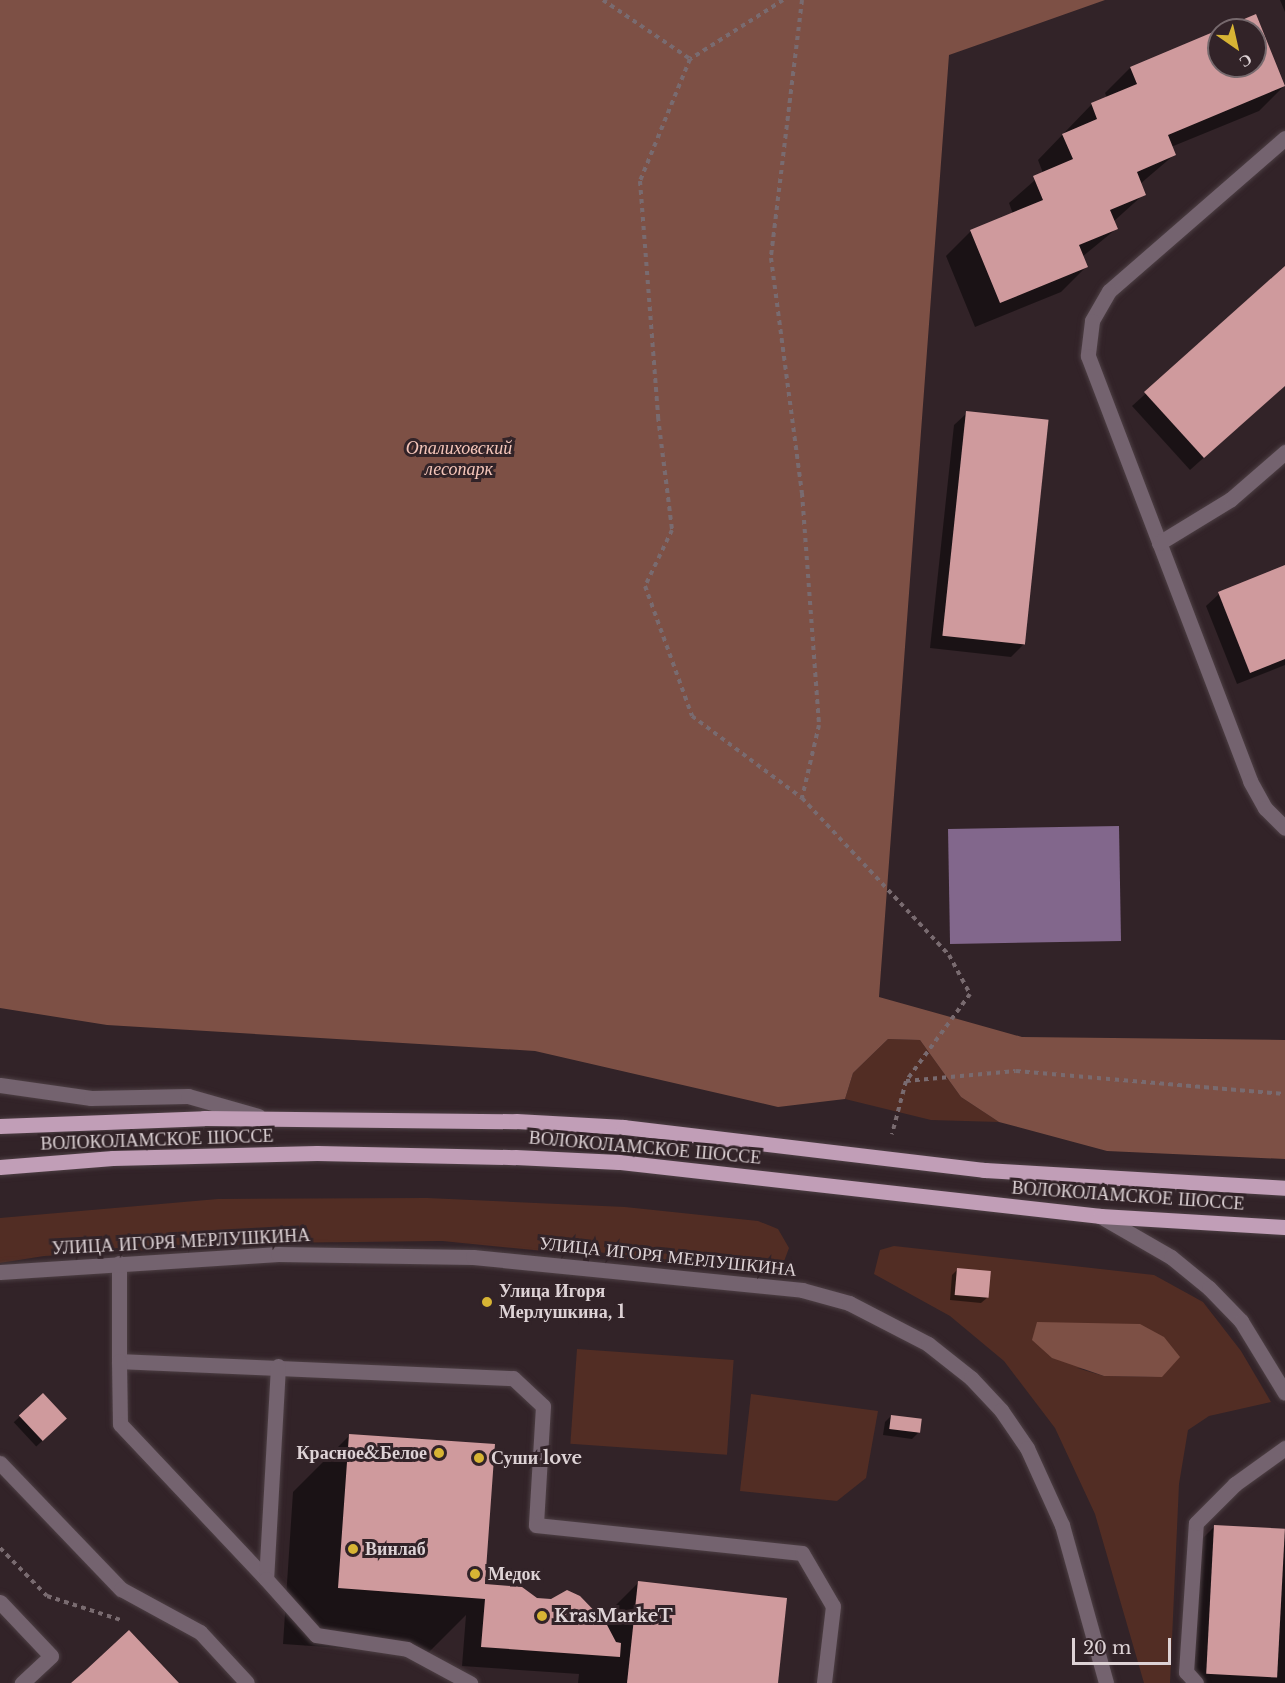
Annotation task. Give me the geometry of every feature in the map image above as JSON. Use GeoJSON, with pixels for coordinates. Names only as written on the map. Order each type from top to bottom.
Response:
{"type":"FeatureCollection","features":[{"type":"Feature","properties":{"kind":"main road","name":"ВОЛОКОЛАМСКОЕ ШОССЕ"},"geometry":{"type":"LineString","coordinates":[[0,1126],[267,1118],[420,1117],[548,1122],[880,1156],[984,1170],[1285,1188]]}},
{"type":"Feature","properties":{"kind":"main road","name":"ВОЛОКОЛАМСКОЕ ШОССЕ"},"geometry":{"type":"LineString","coordinates":[[0,1167],[113,1158],[317,1153],[515,1157],[619,1162],[1100,1216],[1285,1227]]}},
{"type":"Feature","properties":{"kind":"street"},"geometry":{"type":"LineString","coordinates":[[1285,138],[1109,291],[1092,321],[1088,356],[1250,781],[1265,808],[1285,828]]}},
{"type":"Feature","properties":{"kind":"street"},"geometry":{"type":"LineString","coordinates":[[1160,543],[1231,499],[1285,452]]}},
{"type":"Feature","properties":{"kind":"street"},"geometry":{"type":"LineString","coordinates":[[0,1085],[91,1098],[188,1096],[267,1118]]}},
{"type":"Feature","properties":{"kind":"street"},"geometry":{"type":"LineString","coordinates":[[1100,1216],[1171,1257],[1209,1288],[1241,1321],[1285,1392]]}},
{"type":"Feature","properties":{"kind":"street","name":"УЛИЦА ИГОРЯ МЕРЛУШКИНА"},"geometry":{"type":"LineString","coordinates":[[0,1272],[278,1254],[473,1257],[792,1289],[849,1303],[928,1344],[971,1378],[1001,1410],[1027,1448],[1062,1525],[1106,1683]]}},
{"type":"Feature","properties":{"kind":"street"},"geometry":{"type":"LineString","coordinates":[[119,1263],[120,1424],[316,1635],[407,1649],[470,1683]]}},
{"type":"Feature","properties":{"kind":"street"},"geometry":{"type":"LineString","coordinates":[[119,1361],[278,1366],[513,1378],[543,1406],[536,1525],[802,1553],[833,1606],[824,1683]]}},
{"type":"Feature","properties":{"kind":"street"},"geometry":{"type":"LineString","coordinates":[[266,1579],[278,1366]]}},
{"type":"Feature","properties":{"kind":"street"},"geometry":{"type":"LineString","coordinates":[[1196,1683],[1186,1672],[1196,1523],[1235,1484],[1285,1448]]}},
{"type":"Feature","properties":{"kind":"street"},"geometry":{"type":"LineString","coordinates":[[0,1463],[121,1589],[200,1632],[247,1683]]}},
{"type":"Feature","properties":{"kind":"street"},"geometry":{"type":"LineString","coordinates":[[0,1602],[51,1656],[22,1683]]}},
{"type":"Feature","properties":{"kind":"path"},"geometry":{"type":"LineString","coordinates":[[603,0],[690,59]]}},
{"type":"Feature","properties":{"kind":"path"},"geometry":{"type":"LineString","coordinates":[[783,0],[690,59],[640,181],[658,417],[672,530],[645,586],[692,716],[802,798],[949,955],[970,994],[906,1081],[897,1123],[880,1156]]}},
{"type":"Feature","properties":{"kind":"path"},"geometry":{"type":"LineString","coordinates":[[802,0],[771,258],[802,493],[819,724],[802,798]]}},
{"type":"Feature","properties":{"kind":"path"},"geometry":{"type":"LineString","coordinates":[[906,1081],[1016,1071],[1285,1094]]}},
{"type":"Feature","properties":{"kind":"path"},"geometry":{"type":"LineString","coordinates":[[0,1548],[47,1596],[127,1621]]}},
{"type":"Feature","properties":{"kind":"shaded area"},"geometry":{"type":"Polygon","coordinates":[[[1119,826],[1121,941],[950,944],[948,829],[1119,826]]]}},
{"type":"Feature","properties":{"kind":"shaded area"},"geometry":{"type":"Polygon","coordinates":[[[888,1039],[920,1040],[961,1097],[999,1122],[931,1120],[845,1099],[853,1073],[888,1039]]]}},
{"type":"Feature","properties":{"kind":"shaded area"},"geometry":{"type":"Polygon","coordinates":[[[427,1198],[625,1207],[758,1221],[778,1229],[789,1248],[783,1264],[760,1272],[442,1241],[268,1243],[44,1256],[0,1263],[0,1218],[218,1199],[427,1198]]]}},
{"type":"Feature","properties":{"kind":"shaded area"},"geometry":{"type":"Polygon","coordinates":[[[894,1246],[1154,1275],[1203,1302],[1241,1351],[1271,1402],[1209,1416],[1188,1430],[1179,1484],[1170,1683],[1144,1683],[1095,1514],[1055,1428],[1004,1361],[950,1316],[874,1274],[880,1250],[894,1246]],[[1077,1368],[1104,1376],[1162,1377],[1077,1368]]]}},
{"type":"Feature","properties":{"kind":"shaded area"},"geometry":{"type":"Polygon","coordinates":[[[577,1349],[734,1360],[727,1455],[570,1444],[577,1349]]]}},
{"type":"Feature","properties":{"kind":"shaded area"},"geometry":{"type":"Polygon","coordinates":[[[751,1394],[878,1411],[866,1478],[837,1501],[740,1491],[751,1394]]]}},
{"type":"Feature","properties":{"kind":"green space","name":"Опалиховский лесопарк"},"geometry":{"type":"Polygon","coordinates":[[[0,0],[1105,0],[949,55],[879,997],[1022,1037],[1285,1040],[1285,1159],[1107,1151],[999,1122],[961,1097],[920,1040],[888,1039],[853,1073],[845,1099],[778,1107],[535,1051],[107,1025],[0,1008],[0,0]]]}},
{"type":"Feature","properties":{"kind":"green space"},"geometry":{"type":"Polygon","coordinates":[[[1037,1322],[1140,1324],[1164,1337],[1180,1357],[1162,1377],[1104,1376],[1052,1358],[1032,1340],[1037,1322]]]}},
{"type":"Feature","properties":{"kind":"building"},"geometry":{"type":"Polygon","coordinates":[[[1207,35],[1207,78],[1267,78],[1267,41],[1285,86],[1168,135],[1176,155],[1137,172],[1146,195],[1110,210],[1118,229],[1079,245],[1088,267],[1000,303],[970,230],[1043,200],[1033,176],[1073,159],[1062,134],[1097,119],[1091,103],[1137,84],[1130,67],[1207,35]]]}},
{"type":"Feature","properties":{"kind":"building"},"geometry":{"type":"Polygon","coordinates":[[[1285,266],[1285,386],[1204,458],[1144,392],[1285,266]]]}},
{"type":"Feature","properties":{"kind":"building"},"geometry":{"type":"Polygon","coordinates":[[[966,411],[1049,420],[1025,644],[942,636],[966,411]]]}},
{"type":"Feature","properties":{"kind":"building"},"geometry":{"type":"Polygon","coordinates":[[[1285,565],[1285,659],[1250,673],[1218,592],[1285,565]]]}},
{"type":"Feature","properties":{"kind":"building"},"geometry":{"type":"Polygon","coordinates":[[[957,1268],[991,1271],[989,1298],[955,1295],[957,1268]]]}},
{"type":"Feature","properties":{"kind":"building"},"geometry":{"type":"Polygon","coordinates":[[[43,1393],[67,1419],[43,1441],[19,1416],[43,1393]]]}},
{"type":"Feature","properties":{"kind":"building"},"geometry":{"type":"Polygon","coordinates":[[[891,1415],[922,1419],[920,1433],[889,1429],[891,1415]]]}},
{"type":"Feature","properties":{"kind":"building"},"geometry":{"type":"Polygon","coordinates":[[[349,1434],[495,1444],[485,1584],[522,1587],[537,1598],[551,1599],[567,1590],[580,1596],[606,1623],[616,1642],[621,1643],[620,1657],[481,1647],[485,1599],[338,1588],[349,1434]]]}},
{"type":"Feature","properties":{"kind":"building"},"geometry":{"type":"Polygon","coordinates":[[[1214,1525],[1285,1529],[1277,1678],[1206,1674],[1214,1525]]]}},
{"type":"Feature","properties":{"kind":"building"},"geometry":{"type":"Polygon","coordinates":[[[638,1581],[787,1598],[778,1683],[627,1683],[638,1581]]]}},
{"type":"Feature","properties":{"kind":"building"},"geometry":{"type":"Polygon","coordinates":[[[129,1630],[179,1683],[71,1683],[87,1669],[129,1630]]]}},
{"type":"Feature","properties":{"kind":"place","name":"Улица Игоря Мерлушкина, 1"},"geometry":{"type":"Point","coordinates":[487,1302]}},
{"type":"Feature","properties":{"kind":"place","name":"Красное&Белое"},"geometry":{"type":"Point","coordinates":[439,1453]}},
{"type":"Feature","properties":{"kind":"place","name":"Суши love"},"geometry":{"type":"Point","coordinates":[479,1458]}},
{"type":"Feature","properties":{"kind":"place","name":"Винлаб"},"geometry":{"type":"Point","coordinates":[353,1549]}},
{"type":"Feature","properties":{"kind":"place","name":"Медок"},"geometry":{"type":"Point","coordinates":[475,1574]}},
{"type":"Feature","properties":{"kind":"place","name":"KrasMarkeT"},"geometry":{"type":"Point","coordinates":[542,1616]}}]}
